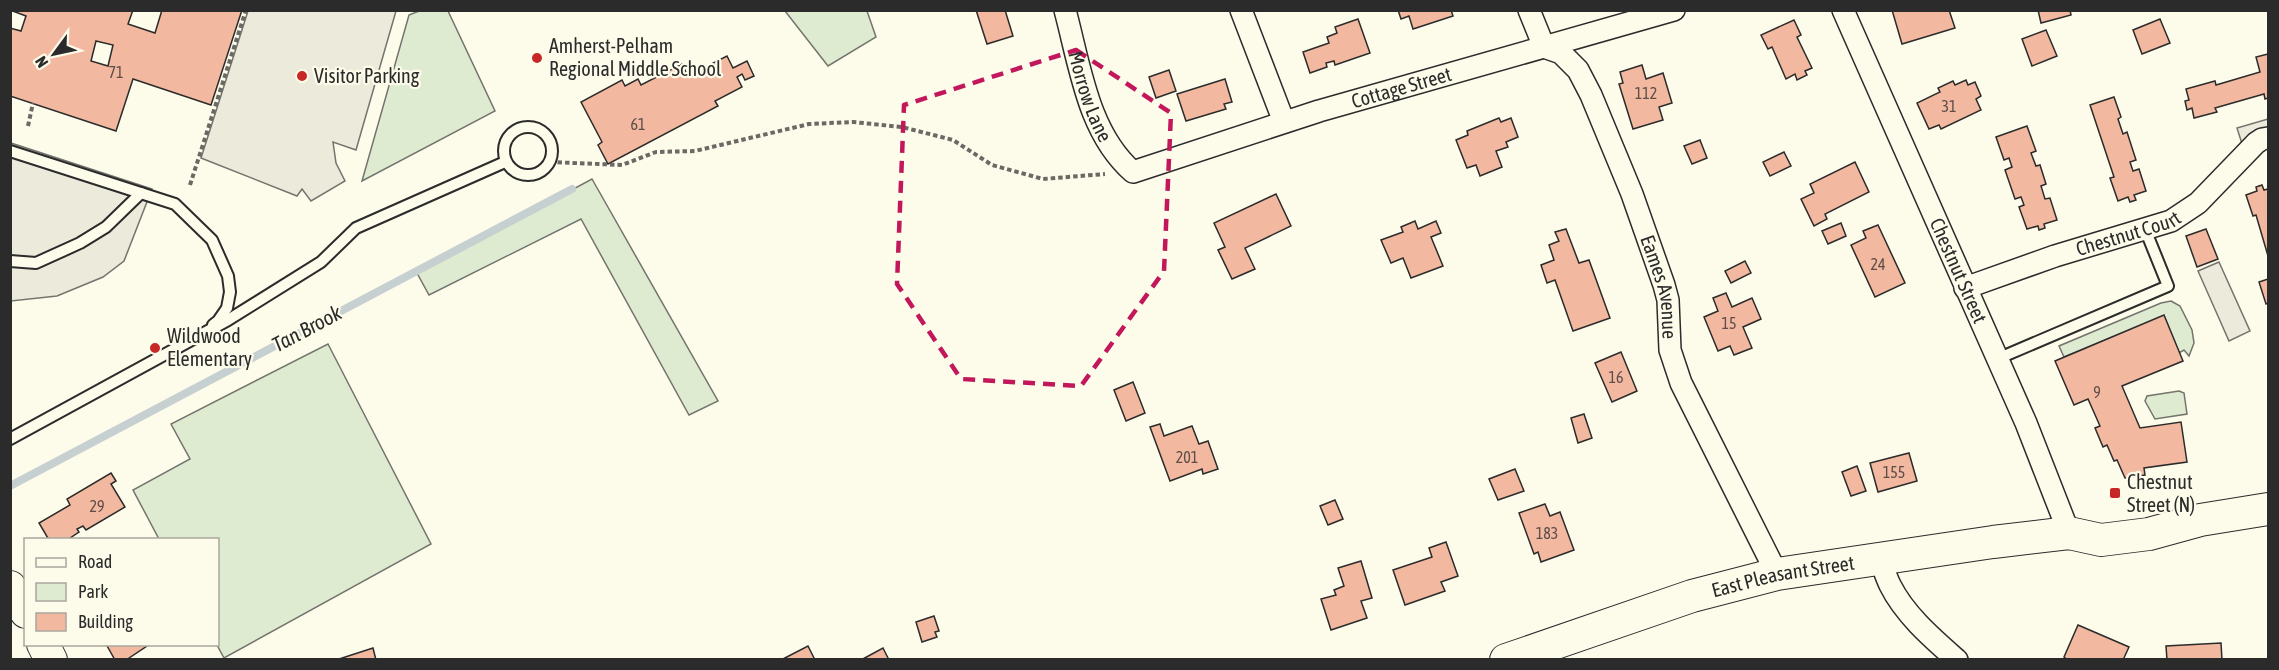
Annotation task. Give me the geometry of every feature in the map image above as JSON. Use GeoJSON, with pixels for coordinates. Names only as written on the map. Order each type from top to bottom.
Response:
{"type":"FeatureCollection","features":[{"type":"Feature","properties":{"kind":"main road","name":"East Pleasant Street"},"geometry":{"type":"LineString","coordinates":[[1506,660],[1692,596],[1777,574],[2069,533],[2098,518],[2150,515],[2199,520],[2268,509]]}},
{"type":"Feature","properties":{"kind":"main road"},"geometry":{"type":"LineString","coordinates":[[10,587],[24,609]]}},
{"type":"Feature","properties":{"kind":"main road"},"geometry":{"type":"LineString","coordinates":[[44,646],[51,660]]}},
{"type":"Feature","properties":{"kind":"street","name":"Morrow Lane"},"geometry":{"type":"LineString","coordinates":[[1065,10],[1096,120],[1118,159],[1133,172]]}},
{"type":"Feature","properties":{"kind":"street"},"geometry":{"type":"LineString","coordinates":[[1241,10],[1284,122]]}},
{"type":"Feature","properties":{"kind":"street"},"geometry":{"type":"LineString","coordinates":[[1528,10],[1544,47]]}},
{"type":"Feature","properties":{"kind":"street","name":"Cottage Street"},"geometry":{"type":"LineString","coordinates":[[1133,172],[1284,122],[1674,10]]}},
{"type":"Feature","properties":{"kind":"street","name":"Chestnut Street"},"geometry":{"type":"LineString","coordinates":[[1843,10],[2046,471],[2069,533]]}},
{"type":"Feature","properties":{"kind":"street","name":"Eames Avenue"},"geometry":{"type":"LineString","coordinates":[[1544,47],[1561,54],[1578,70],[1591,95],[1632,194],[1665,285],[1668,300],[1670,350],[1681,383],[1777,574]]}},
{"type":"Feature","properties":{"kind":"street","name":"Chestnut Court"},"geometry":{"type":"LineString","coordinates":[[1965,288],[2055,256],[2171,220],[2198,203],[2256,143],[2268,138]]}},
{"type":"Feature","properties":{"kind":"street"},"geometry":{"type":"LineString","coordinates":[[1880,559],[1890,585],[1905,608],[1926,632],[1957,660]]}},
{"type":"Feature","properties":{"kind":"lane"},"geometry":{"type":"LineString","coordinates":[[529,126],[544,133],[552,147],[550,162],[539,173],[524,175],[516,173],[505,162],[503,153],[507,137],[520,127],[529,126]]}},
{"type":"Feature","properties":{"kind":"lane"},"geometry":{"type":"LineString","coordinates":[[10,151],[175,204],[212,240],[228,276],[230,292],[226,308],[218,321],[205,331]]}},
{"type":"Feature","properties":{"kind":"lane"},"geometry":{"type":"LineString","coordinates":[[10,439],[228,320],[321,261],[356,228],[505,162]]}},
{"type":"Feature","properties":{"kind":"lane"},"geometry":{"type":"LineString","coordinates":[[10,261],[36,262],[80,243],[106,227],[141,193]]}},
{"type":"Feature","properties":{"kind":"lane"},"geometry":{"type":"LineString","coordinates":[[1997,359],[2168,286],[2145,229]]}},
{"type":"Feature","properties":{"kind":"path"},"geometry":{"type":"LineString","coordinates":[[190,185],[246,10]]}},
{"type":"Feature","properties":{"kind":"path"},"geometry":{"type":"LineString","coordinates":[[28,126],[33,104]]}},
{"type":"Feature","properties":{"kind":"path"},"geometry":{"type":"LineString","coordinates":[[550,162],[622,165],[656,152],[695,152],[809,124],[853,122],[902,127],[953,140],[992,165],[1043,179],[1133,172]]}},
{"type":"Feature","properties":{"kind":"highlighted area"},"geometry":{"type":"Polygon","coordinates":[[[1076,50],[1171,113],[1164,271],[1081,386],[961,379],[897,284],[904,105],[1076,50]]]}},
{"type":"Feature","properties":{"kind":"green space"},"geometry":{"type":"Polygon","coordinates":[[[419,11],[448,11],[495,111],[362,181],[409,15],[419,11]]]}},
{"type":"Feature","properties":{"kind":"green space"},"geometry":{"type":"Polygon","coordinates":[[[785,11],[867,11],[876,37],[828,66],[785,11]]]}},
{"type":"Feature","properties":{"kind":"green space"},"geometry":{"type":"Polygon","coordinates":[[[592,179],[718,401],[689,415],[581,219],[429,295],[417,273],[592,179]]]}},
{"type":"Feature","properties":{"kind":"green space"},"geometry":{"type":"Polygon","coordinates":[[[2171,301],[2180,306],[2192,330],[2194,343],[2189,356],[2184,350],[2179,353],[2164,316],[2064,357],[2059,346],[2161,303],[2171,301]]]}},
{"type":"Feature","properties":{"kind":"green space"},"geometry":{"type":"Polygon","coordinates":[[[328,344],[431,544],[224,658],[218,646],[219,538],[158,538],[133,490],[190,459],[171,424],[328,344]]]}},
{"type":"Feature","properties":{"kind":"green space"},"geometry":{"type":"Polygon","coordinates":[[[2179,391],[2184,393],[2187,414],[2155,419],[2145,401],[2147,396],[2179,391]]]}},
{"type":"Feature","properties":{"kind":"shaded area","name":"Visitor Parking"},"geometry":{"type":"Polygon","coordinates":[[[248,11],[396,11],[356,150],[333,142],[336,163],[345,181],[311,201],[302,189],[297,196],[201,158],[248,11]]]}},
{"type":"Feature","properties":{"kind":"shaded area"},"geometry":{"type":"Polygon","coordinates":[[[2268,119],[2268,143],[2244,150],[2237,128],[2268,119]]]}},
{"type":"Feature","properties":{"kind":"shaded area"},"geometry":{"type":"Polygon","coordinates":[[[11,143],[152,189],[124,261],[103,277],[57,296],[11,301],[11,143]]]}},
{"type":"Feature","properties":{"kind":"shaded area"},"geometry":{"type":"Polygon","coordinates":[[[2219,262],[2250,331],[2229,341],[2198,271],[2219,262]]]}},
{"type":"Feature","properties":{"kind":"building"},"geometry":{"type":"Polygon","coordinates":[[[10,10],[133,10],[128,24],[155,33],[162,10],[242,10],[211,105],[133,79],[116,131],[10,96],[10,28],[21,31],[26,16],[10,10]],[[96,41],[91,61],[108,66],[113,45],[96,41]]]}},
{"type":"Feature","properties":{"kind":"building"},"geometry":{"type":"Polygon","coordinates":[[[976,10],[1005,10],[1013,36],[987,44],[976,10]]]}},
{"type":"Feature","properties":{"kind":"building"},"geometry":{"type":"Polygon","coordinates":[[[1398,10],[1451,10],[1453,16],[1413,29],[1409,16],[1401,19],[1398,10]]]}},
{"type":"Feature","properties":{"kind":"building"},"geometry":{"type":"Polygon","coordinates":[[[1892,10],[1949,10],[1955,28],[1902,44],[1892,10]]]}},
{"type":"Feature","properties":{"kind":"building"},"geometry":{"type":"Polygon","coordinates":[[[2038,10],[2070,10],[2071,15],[2041,23],[2038,10]]]}},
{"type":"Feature","properties":{"kind":"building"},"geometry":{"type":"Polygon","coordinates":[[[1358,19],[1370,53],[1335,65],[1334,61],[1326,63],[1327,67],[1310,73],[1303,52],[1329,43],[1327,37],[1337,33],[1335,27],[1358,19]]]}},
{"type":"Feature","properties":{"kind":"building"},"geometry":{"type":"Polygon","coordinates":[[[2160,19],[2170,43],[2142,54],[2133,30],[2160,19]]]}},
{"type":"Feature","properties":{"kind":"building"},"geometry":{"type":"Polygon","coordinates":[[[1794,20],[1801,35],[1797,37],[1812,68],[1805,71],[1807,75],[1797,80],[1795,74],[1786,79],[1772,47],[1768,49],[1761,35],[1794,20]]]}},
{"type":"Feature","properties":{"kind":"building"},"geometry":{"type":"Polygon","coordinates":[[[2046,30],[2057,56],[2032,66],[2022,39],[2046,30]]]}},
{"type":"Feature","properties":{"kind":"building"},"geometry":{"type":"Polygon","coordinates":[[[2268,54],[2268,98],[2265,99],[2264,94],[2215,108],[2217,112],[2194,118],[2192,108],[2187,110],[2185,101],[2189,100],[2186,89],[2215,81],[2216,85],[2260,72],[2256,57],[2268,54]]]}},
{"type":"Feature","properties":{"kind":"building"},"geometry":{"type":"Polygon","coordinates":[[[727,56],[733,68],[747,61],[754,76],[745,80],[742,74],[737,77],[742,87],[715,101],[718,106],[608,164],[598,145],[602,142],[581,102],[622,80],[625,86],[638,79],[641,85],[682,64],[688,76],[727,56]]]}},
{"type":"Feature","properties":{"kind":"building"},"geometry":{"type":"Polygon","coordinates":[[[1642,65],[1646,79],[1663,73],[1672,103],[1659,107],[1663,120],[1633,129],[1619,84],[1623,83],[1620,72],[1642,65]]]}},
{"type":"Feature","properties":{"kind":"building"},"geometry":{"type":"Polygon","coordinates":[[[1169,70],[1176,91],[1156,98],[1149,77],[1169,70]]]}},
{"type":"Feature","properties":{"kind":"building"},"geometry":{"type":"Polygon","coordinates":[[[1225,79],[1232,102],[1224,104],[1226,109],[1186,121],[1177,94],[1225,79]]]}},
{"type":"Feature","properties":{"kind":"building"},"geometry":{"type":"Polygon","coordinates":[[[1966,80],[1968,85],[1975,82],[1981,96],[1976,99],[1981,110],[1941,129],[1939,125],[1929,129],[1917,103],[1940,92],[1938,88],[1953,81],[1955,85],[1966,80]]]}},
{"type":"Feature","properties":{"kind":"building"},"geometry":{"type":"Polygon","coordinates":[[[2114,97],[2121,117],[2118,119],[2123,134],[2127,132],[2136,160],[2130,162],[2133,171],[2139,169],[2146,191],[2134,195],[2136,200],[2130,202],[2128,197],[2118,201],[2110,178],[2114,177],[2090,105],[2114,97]]]}},
{"type":"Feature","properties":{"kind":"building"},"geometry":{"type":"Polygon","coordinates":[[[1499,118],[1501,122],[1511,118],[1518,137],[1506,142],[1508,147],[1496,151],[1502,167],[1480,176],[1476,165],[1467,168],[1456,140],[1468,135],[1467,131],[1499,118]]]}},
{"type":"Feature","properties":{"kind":"building"},"geometry":{"type":"Polygon","coordinates":[[[2027,126],[2036,151],[2031,153],[2036,166],[2040,165],[2046,184],[2041,186],[2045,199],[2050,198],[2057,220],[2044,224],[2045,228],[2039,230],[2038,226],[2027,229],[2019,207],[2024,205],[2021,197],[2015,199],[2005,170],[2012,167],[2009,158],[2004,160],[1996,137],[2027,126]]]}},
{"type":"Feature","properties":{"kind":"building"},"geometry":{"type":"Polygon","coordinates":[[[1700,140],[1707,158],[1692,164],[1684,146],[1700,140]]]}},
{"type":"Feature","properties":{"kind":"building"},"geometry":{"type":"Polygon","coordinates":[[[1784,152],[1791,166],[1770,176],[1763,162],[1784,152]]]}},
{"type":"Feature","properties":{"kind":"building"},"geometry":{"type":"Polygon","coordinates":[[[1855,162],[1869,192],[1825,214],[1827,219],[1814,226],[1801,199],[1814,193],[1810,184],[1855,162]]]}},
{"type":"Feature","properties":{"kind":"building"},"geometry":{"type":"Polygon","coordinates":[[[2262,185],[2264,190],[2268,189],[2268,256],[2256,215],[2253,216],[2246,195],[2257,191],[2256,187],[2262,185]]]}},
{"type":"Feature","properties":{"kind":"building"},"geometry":{"type":"Polygon","coordinates":[[[1276,194],[1291,226],[1245,248],[1255,269],[1232,279],[1218,250],[1225,247],[1214,223],[1276,194]]]}},
{"type":"Feature","properties":{"kind":"building"},"geometry":{"type":"Polygon","coordinates":[[[1415,221],[1418,229],[1436,221],[1441,233],[1431,237],[1443,266],[1411,278],[1403,258],[1391,263],[1381,240],[1403,232],[1401,227],[1415,221]]]}},
{"type":"Feature","properties":{"kind":"building"},"geometry":{"type":"Polygon","coordinates":[[[1841,223],[1846,236],[1828,244],[1822,231],[1841,223]]]}},
{"type":"Feature","properties":{"kind":"building"},"geometry":{"type":"Polygon","coordinates":[[[1878,225],[1905,283],[1875,297],[1851,245],[1866,238],[1863,231],[1878,225]]]}},
{"type":"Feature","properties":{"kind":"building"},"geometry":{"type":"Polygon","coordinates":[[[1566,229],[1579,263],[1589,260],[1610,318],[1573,331],[1555,280],[1547,283],[1541,265],[1554,260],[1549,245],[1559,241],[1555,232],[1566,229]]]}},
{"type":"Feature","properties":{"kind":"building"},"geometry":{"type":"Polygon","coordinates":[[[2206,229],[2218,259],[2197,267],[2186,236],[2206,229]]]}},
{"type":"Feature","properties":{"kind":"building"},"geometry":{"type":"Polygon","coordinates":[[[1745,261],[1751,273],[1731,283],[1725,271],[1745,261]]]}},
{"type":"Feature","properties":{"kind":"building"},"geometry":{"type":"Polygon","coordinates":[[[2268,279],[2268,303],[2266,304],[2259,282],[2268,279]]]}},
{"type":"Feature","properties":{"kind":"building"},"geometry":{"type":"Polygon","coordinates":[[[1726,293],[1732,307],[1752,298],[1761,319],[1743,327],[1752,348],[1734,355],[1730,346],[1718,351],[1704,317],[1718,311],[1713,298],[1726,293]]]}},
{"type":"Feature","properties":{"kind":"building"},"geometry":{"type":"Polygon","coordinates":[[[2164,315],[2183,361],[2122,386],[2140,428],[2181,422],[2187,462],[2144,468],[2145,475],[2125,478],[2107,445],[2103,447],[2095,428],[2100,426],[2088,399],[2074,405],[2055,361],[2164,315]]]}},
{"type":"Feature","properties":{"kind":"building"},"geometry":{"type":"Polygon","coordinates":[[[1621,352],[1637,391],[1612,402],[1595,363],[1621,352]]]}},
{"type":"Feature","properties":{"kind":"building"},"geometry":{"type":"Polygon","coordinates":[[[1133,382],[1145,413],[1126,421],[1114,390],[1133,382]]]}},
{"type":"Feature","properties":{"kind":"building"},"geometry":{"type":"Polygon","coordinates":[[[1584,414],[1592,438],[1578,443],[1571,418],[1584,414]]]}},
{"type":"Feature","properties":{"kind":"building"},"geometry":{"type":"Polygon","coordinates":[[[1160,424],[1164,436],[1192,426],[1199,444],[1208,441],[1218,469],[1203,474],[1202,469],[1170,481],[1150,427],[1160,424]]]}},
{"type":"Feature","properties":{"kind":"building"},"geometry":{"type":"Polygon","coordinates":[[[1909,453],[1917,481],[1878,492],[1870,463],[1909,453]]]}},
{"type":"Feature","properties":{"kind":"building"},"geometry":{"type":"Polygon","coordinates":[[[1857,466],[1866,491],[1851,496],[1842,472],[1857,466]]]}},
{"type":"Feature","properties":{"kind":"building"},"geometry":{"type":"Polygon","coordinates":[[[1515,469],[1524,491],[1498,500],[1489,479],[1515,469]]]}},
{"type":"Feature","properties":{"kind":"building"},"geometry":{"type":"Polygon","coordinates":[[[111,473],[116,481],[111,484],[125,507],[86,530],[83,526],[77,529],[79,532],[70,538],[48,538],[39,523],[70,505],[67,499],[111,473]]]}},
{"type":"Feature","properties":{"kind":"building"},"geometry":{"type":"Polygon","coordinates":[[[1335,500],[1343,519],[1328,525],[1320,506],[1335,500]]]}},
{"type":"Feature","properties":{"kind":"building"},"geometry":{"type":"Polygon","coordinates":[[[1545,504],[1550,516],[1560,512],[1574,550],[1541,562],[1538,552],[1534,554],[1519,513],[1545,504]]]}},
{"type":"Feature","properties":{"kind":"building"},"geometry":{"type":"Polygon","coordinates":[[[1446,542],[1458,576],[1441,582],[1445,591],[1405,605],[1393,570],[1432,557],[1429,548],[1446,542]]]}},
{"type":"Feature","properties":{"kind":"building"},"geometry":{"type":"Polygon","coordinates":[[[1361,561],[1372,598],[1361,601],[1367,618],[1331,630],[1321,599],[1336,595],[1334,590],[1344,586],[1338,568],[1361,561]]]}},
{"type":"Feature","properties":{"kind":"building"},"geometry":{"type":"Polygon","coordinates":[[[934,616],[939,631],[935,632],[937,637],[922,642],[916,622],[934,616]]]}},
{"type":"Feature","properties":{"kind":"building"},"geometry":{"type":"Polygon","coordinates":[[[2078,625],[2129,647],[2123,660],[2068,660],[2064,657],[2078,625]]]}},
{"type":"Feature","properties":{"kind":"building"},"geometry":{"type":"Polygon","coordinates":[[[2221,643],[2222,660],[2167,660],[2166,646],[2221,643]]]}},
{"type":"Feature","properties":{"kind":"building"},"geometry":{"type":"Polygon","coordinates":[[[107,646],[147,646],[126,660],[115,660],[107,646]]]}},
{"type":"Feature","properties":{"kind":"building"},"geometry":{"type":"Polygon","coordinates":[[[808,646],[815,660],[781,660],[808,646]]]}},
{"type":"Feature","properties":{"kind":"building"},"geometry":{"type":"Polygon","coordinates":[[[373,648],[376,660],[336,660],[373,648]]]}},
{"type":"Feature","properties":{"kind":"building"},"geometry":{"type":"Polygon","coordinates":[[[883,648],[889,660],[861,660],[883,648]]]}},
{"type":"Feature","properties":{"kind":"waterway","name":"Tan Brook"},"geometry":{"type":"LineString","coordinates":[[10,486],[572,189]]}},
{"type":"Feature","properties":{"kind":"place","name":"Amherst-Pelham Regional Middle School"},"geometry":{"type":"Point","coordinates":[537,58]}},
{"type":"Feature","properties":{"kind":"place","name":"Visitor Parking"},"geometry":{"type":"Point","coordinates":[302,76]}},
{"type":"Feature","properties":{"kind":"place","name":"Wildwood Elementary"},"geometry":{"type":"Point","coordinates":[155,348]}},
{"type":"Feature","properties":{"kind":"place","name":"Chestnut Street (N)"},"geometry":{"type":"Point","coordinates":[2115,493]}}]}
